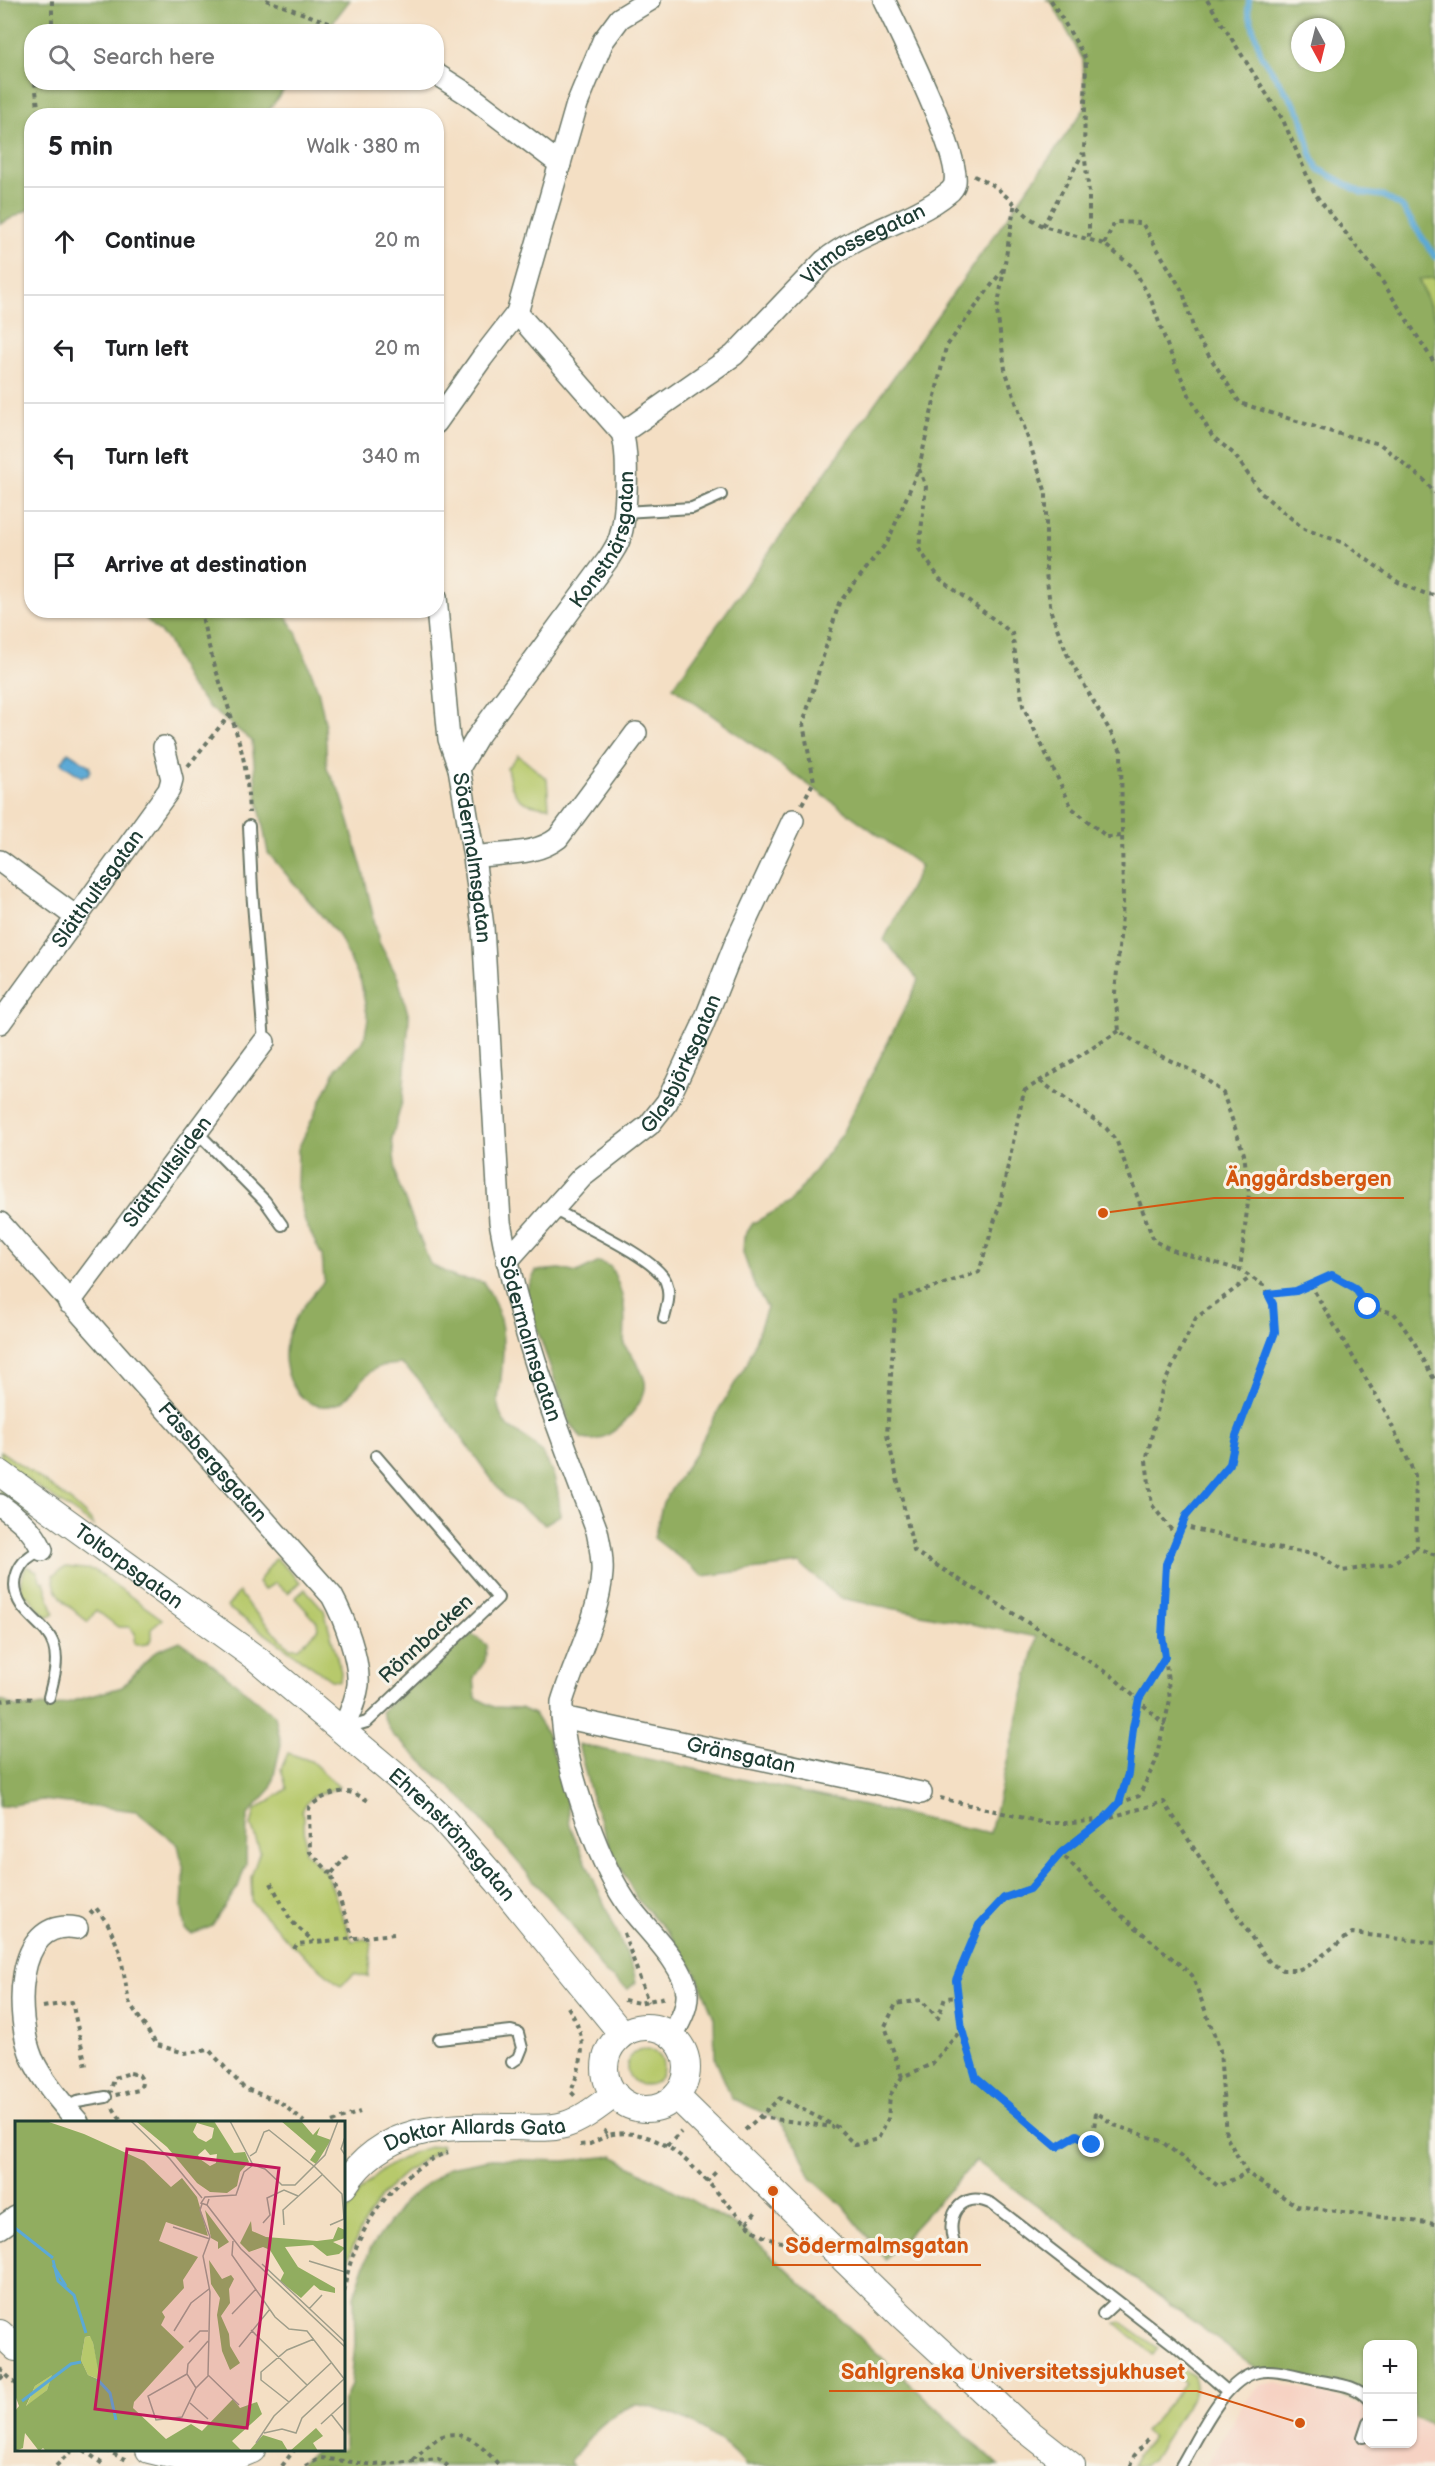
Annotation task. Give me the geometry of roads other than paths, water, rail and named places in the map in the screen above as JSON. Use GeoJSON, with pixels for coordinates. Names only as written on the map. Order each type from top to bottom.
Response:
{"type":"FeatureCollection","features":[{"type":"Feature","properties":{"kind":"street"},"geometry":{"type":"LineString","coordinates":[[444,412],[517,313],[577,104],[603,41],[620,18],[651,0]]}},
{"type":"Feature","properties":{"kind":"street","name":"Vitmossegatan"},"geometry":{"type":"LineString","coordinates":[[622,433],[734,355],[838,249],[930,205],[949,193],[955,184],[955,174],[941,125],[884,0]]}},
{"type":"Feature","properties":{"kind":"street"},"geometry":{"type":"LineString","coordinates":[[444,79],[472,97],[560,164]]}},
{"type":"Feature","properties":{"kind":"street","name":"Konstnärsgatan"},"geometry":{"type":"LineString","coordinates":[[459,768],[478,736],[609,558],[620,538],[624,512],[626,452],[622,433],[517,313]]}},
{"type":"Feature","properties":{"kind":"street","name":"Södermalmsgatan"},"geometry":{"type":"LineString","coordinates":[[438,618],[449,739],[459,768],[474,857],[488,976],[500,1222],[518,1311],[537,1371],[597,1531],[601,1551],[602,1572],[599,1594],[562,1702],[562,1718],[578,1792],[608,1872],[626,1903],[656,1938],[683,1979],[687,1993],[685,2006],[672,2036]]}},
{"type":"Feature","properties":{"kind":"street"},"geometry":{"type":"LineString","coordinates":[[474,857],[531,851],[547,846],[558,838],[636,733]]}},
{"type":"Feature","properties":{"kind":"street","name":"Slätthultsgatan"},"geometry":{"type":"LineString","coordinates":[[0,1023],[169,790],[172,778],[164,747]]}},
{"type":"Feature","properties":{"kind":"street","name":"Glasbjörksgatan"},"geometry":{"type":"LineString","coordinates":[[507,1261],[555,1210],[582,1177],[649,1125],[667,1102],[702,1027],[736,942],[793,820]]}},
{"type":"Feature","properties":{"kind":"street"},"geometry":{"type":"LineString","coordinates":[[0,861],[76,917]]}},
{"type":"Feature","properties":{"kind":"street","name":"Slätthultsliden"},"geometry":{"type":"LineString","coordinates":[[69,1303],[195,1131],[264,1042]]}},
{"type":"Feature","properties":{"kind":"street","name":"Fässbergsgatan"},"geometry":{"type":"LineString","coordinates":[[1,1228],[332,1596],[339,1609],[352,1648],[358,1684],[352,1709],[343,1729]]}},
{"type":"Feature","properties":{"kind":"street","name":"Toltorpsgatan"},"geometry":{"type":"LineString","coordinates":[[0,1473],[257,1659]]}},
{"type":"Feature","properties":{"kind":"street","name":"Toltorpsgatan"},"geometry":{"type":"LineString","coordinates":[[0,1505],[24,1522],[37,1537],[42,1550]]}},
{"type":"Feature","properties":{"kind":"street","name":"Ehrenströmsgatan"},"geometry":{"type":"LineString","coordinates":[[257,1659],[343,1729],[442,1818],[498,1882],[622,2034]]}},
{"type":"Feature","properties":{"kind":"street","name":"Gränsgatan"},"geometry":{"type":"LineString","coordinates":[[562,1718],[921,1793]]}},
{"type":"Feature","properties":{"kind":"street"},"geometry":{"type":"LineString","coordinates":[[72,2115],[46,2083],[33,2059],[26,2039],[21,2011],[22,1981],[29,1954],[45,1934],[67,1926],[77,1928]]}},
{"type":"Feature","properties":{"kind":"street"},"geometry":{"type":"LineString","coordinates":[[651,2027],[672,2036],[679,2044],[687,2065],[686,2076],[676,2096],[656,2107],[645,2108],[624,2102],[615,2094],[607,2080],[606,2063],[611,2047],[622,2034],[636,2028],[651,2027]]}},
{"type":"Feature","properties":{"kind":"street","name":"Doktor Allards Gata"},"geometry":{"type":"LineString","coordinates":[[345,2185],[369,2156],[383,2146],[417,2132],[469,2126],[543,2128],[565,2125],[589,2113],[615,2094]]}},
{"type":"Feature","properties":{"kind":"street"},"geometry":{"type":"LineString","coordinates":[[676,2096],[902,2316],[1020,2425],[1072,2466]]}},
{"type":"Feature","properties":{"kind":"street"},"geometry":{"type":"LineString","coordinates":[[0,2228],[15,2218]]}},
{"type":"Feature","properties":{"kind":"street"},"geometry":{"type":"LineString","coordinates":[[0,2333],[15,2347]]}},
{"type":"Feature","properties":{"kind":"street"},"geometry":{"type":"LineString","coordinates":[[155,2451],[197,2460],[245,2457]]}},
{"type":"Feature","properties":{"kind":"lane"},"geometry":{"type":"LineString","coordinates":[[624,512],[692,508],[721,495]]}},
{"type":"Feature","properties":{"kind":"lane"},"geometry":{"type":"LineString","coordinates":[[249,826],[264,1042]]}},
{"type":"Feature","properties":{"kind":"lane"},"geometry":{"type":"LineString","coordinates":[[195,1131],[265,1201],[282,1225]]}},
{"type":"Feature","properties":{"kind":"lane"},"geometry":{"type":"LineString","coordinates":[[555,1210],[643,1258],[657,1270],[666,1280],[668,1289],[664,1318]]}},
{"type":"Feature","properties":{"kind":"lane","name":"Rönnbacken"},"geometry":{"type":"LineString","coordinates":[[343,1729],[366,1722],[498,1598],[376,1456]]}},
{"type":"Feature","properties":{"kind":"lane"},"geometry":{"type":"LineString","coordinates":[[42,1550],[30,1554],[20,1564],[16,1586],[23,1607],[50,1636],[55,1647],[56,1658],[49,1697]]}},
{"type":"Feature","properties":{"kind":"lane"},"geometry":{"type":"LineString","coordinates":[[440,2039],[511,2031],[518,2033],[522,2048],[518,2058],[512,2062]]}},
{"type":"Feature","properties":{"kind":"lane"},"geometry":{"type":"LineString","coordinates":[[72,2115],[77,2102],[106,2097]]}},
{"type":"Feature","properties":{"kind":"lane"},"geometry":{"type":"LineString","coordinates":[[956,2248],[951,2233],[954,2214],[965,2202],[980,2199],[992,2204],[1173,2344],[1227,2391]]}},
{"type":"Feature","properties":{"kind":"lane"},"geometry":{"type":"LineString","coordinates":[[1103,2314],[1117,2301]]}},
{"type":"Feature","properties":{"kind":"lane"},"geometry":{"type":"LineString","coordinates":[[1181,2466],[1227,2391],[1241,2379],[1257,2372],[1267,2371],[1356,2389],[1363,2395]]}},
{"type":"Feature","properties":{"kind":"water"},"geometry":{"type":"Polygon","coordinates":[[[68,752],[90,766],[91,770],[87,776],[82,777],[61,763],[68,752]]]}},
{"type":"Feature","properties":{"kind":"waterway"},"geometry":{"type":"LineString","coordinates":[[1249,0],[1248,10],[1261,55],[1301,114],[1311,154],[1318,169],[1362,193],[1384,196],[1402,207],[1435,257]]}},
{"type":"Feature","properties":{"kind":"place","name":"Änggårdsbergen"},"geometry":{"type":"Point","coordinates":[1103,1213]}},
{"type":"Feature","properties":{"kind":"place","name":"Södermalmsgatan"},"geometry":{"type":"Point","coordinates":[773,2191]}},
{"type":"Feature","properties":{"kind":"place","name":"Sahlgrenska Universitetssjukhuset"},"geometry":{"type":"Point","coordinates":[1300,2423]}}]}
